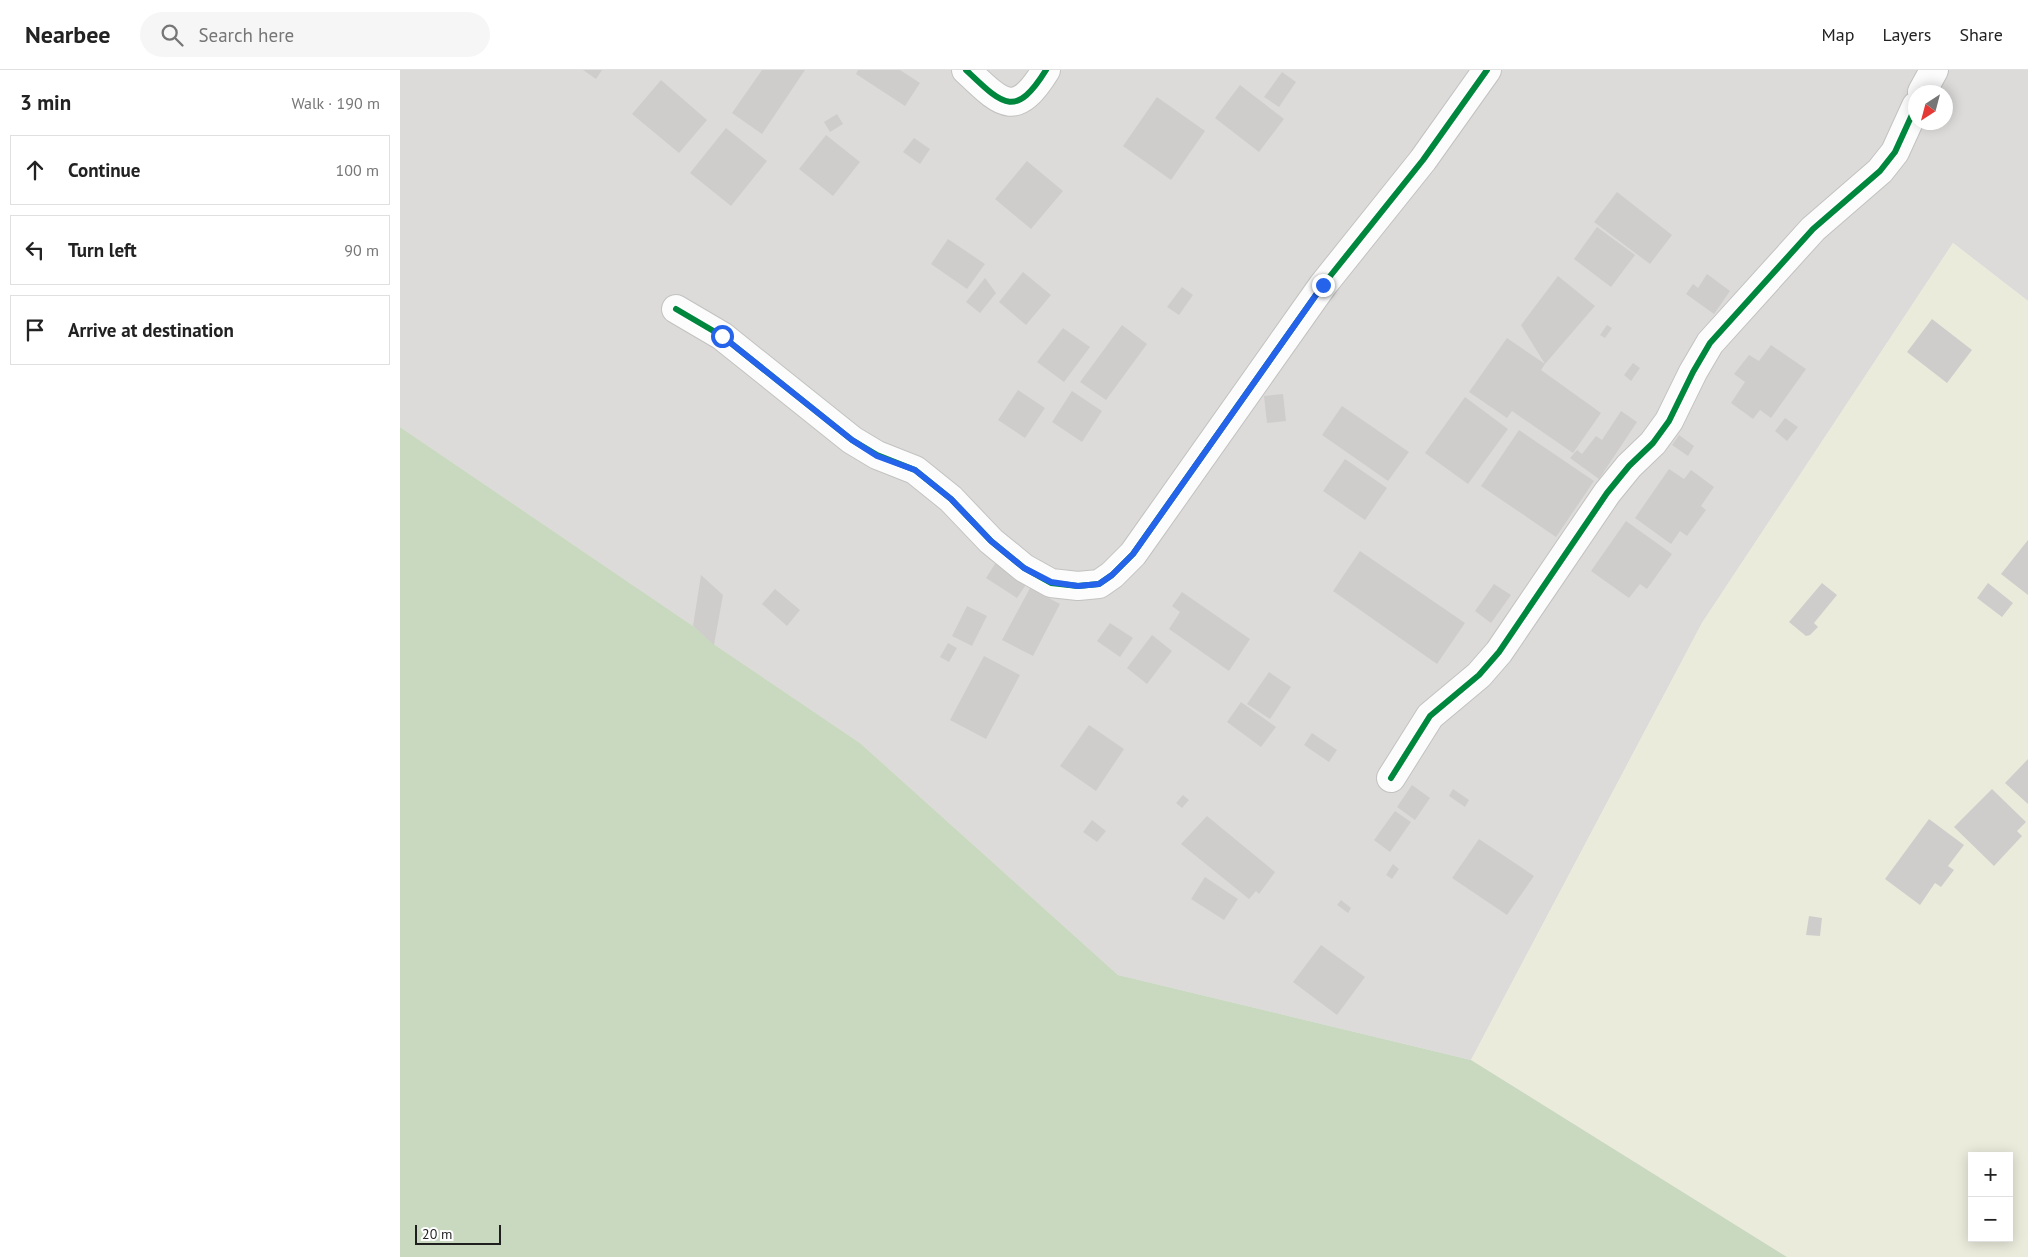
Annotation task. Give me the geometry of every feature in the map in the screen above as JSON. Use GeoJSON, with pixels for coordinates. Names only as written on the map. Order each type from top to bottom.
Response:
{"type":"FeatureCollection","features":[{"type":"Feature","properties":{"kind":"street"},"geometry":{"type":"LineString","coordinates":[[966,70],[986,89],[1004,102],[1020,102],[1034,88],[1046,70]]}},
{"type":"Feature","properties":{"kind":"street"},"geometry":{"type":"LineString","coordinates":[[676,309],[722,336],[852,440],[877,456],[915,470],[951,499],[991,541],[1024,568],[1051,582],[1078,586],[1099,584],[1112,575],[1133,554],[1323,285],[1423,160],[1486,70]]}},
{"type":"Feature","properties":{"kind":"street"},"geometry":{"type":"LineString","coordinates":[[1926,85],[1934,70]]}},
{"type":"Feature","properties":{"kind":"street"},"geometry":{"type":"LineString","coordinates":[[1391,778],[1430,716],[1480,675],[1500,652],[1607,493],[1629,466],[1653,443],[1669,421],[1693,372],[1710,343],[1813,229],[1880,171],[1895,152],[1908,124]]}},
{"type":"Feature","properties":{"kind":"shaded area"},"geometry":{"type":"Polygon","coordinates":[[[400,70],[2028,70],[2028,301],[1953,243],[1702,623],[1471,1060],[1118,975],[860,743],[715,645],[693,626],[400,427],[400,70]]]}},
{"type":"Feature","properties":{"kind":"shaded area"},"geometry":{"type":"Polygon","coordinates":[[[1953,243],[2028,301],[2028,1257],[1787,1257],[1471,1060],[1702,623],[1953,243]]]}},
{"type":"Feature","properties":{"kind":"green space"},"geometry":{"type":"Polygon","coordinates":[[[400,427],[693,626],[715,645],[860,743],[1118,975],[1471,1060],[1787,1257],[400,1257],[400,427]]]}},
{"type":"Feature","properties":{"kind":"building"},"geometry":{"type":"Polygon","coordinates":[[[583,70],[602,70],[596,79],[583,70]]]}},
{"type":"Feature","properties":{"kind":"building"},"geometry":{"type":"Polygon","coordinates":[[[762,70],[805,70],[762,134],[732,113],[762,70]]]}},
{"type":"Feature","properties":{"kind":"building"},"geometry":{"type":"Polygon","coordinates":[[[858,70],[900,70],[920,83],[905,106],[856,74],[858,70]]]}},
{"type":"Feature","properties":{"kind":"building"},"geometry":{"type":"Polygon","coordinates":[[[1282,72],[1296,82],[1279,107],[1264,97],[1282,72]]]}},
{"type":"Feature","properties":{"kind":"building"},"geometry":{"type":"Polygon","coordinates":[[[661,80],[707,120],[679,153],[632,114],[661,80]]]}},
{"type":"Feature","properties":{"kind":"building"},"geometry":{"type":"Polygon","coordinates":[[[1240,85],[1284,119],[1259,152],[1215,118],[1240,85]]]}},
{"type":"Feature","properties":{"kind":"building"},"geometry":{"type":"Polygon","coordinates":[[[1157,97],[1205,131],[1171,180],[1123,146],[1157,97]]]}},
{"type":"Feature","properties":{"kind":"building"},"geometry":{"type":"Polygon","coordinates":[[[837,114],[843,124],[830,132],[824,122],[837,114]]]}},
{"type":"Feature","properties":{"kind":"building"},"geometry":{"type":"Polygon","coordinates":[[[726,128],[767,161],[731,206],[690,173],[726,128]]]}},
{"type":"Feature","properties":{"kind":"building"},"geometry":{"type":"Polygon","coordinates":[[[826,135],[860,162],[833,196],[799,169],[826,135]]]}},
{"type":"Feature","properties":{"kind":"building"},"geometry":{"type":"Polygon","coordinates":[[[914,138],[930,149],[920,164],[903,152],[914,138]]]}},
{"type":"Feature","properties":{"kind":"building"},"geometry":{"type":"Polygon","coordinates":[[[1027,161],[1063,191],[1031,229],[995,199],[1027,161]]]}},
{"type":"Feature","properties":{"kind":"building"},"geometry":{"type":"Polygon","coordinates":[[[1617,192],[1672,235],[1650,264],[1594,222],[1617,192]]]}},
{"type":"Feature","properties":{"kind":"building"},"geometry":{"type":"Polygon","coordinates":[[[1597,227],[1635,255],[1611,287],[1574,259],[1597,227]]]}},
{"type":"Feature","properties":{"kind":"building"},"geometry":{"type":"Polygon","coordinates":[[[948,239],[985,264],[967,289],[931,264],[948,239]]]}},
{"type":"Feature","properties":{"kind":"building"},"geometry":{"type":"Polygon","coordinates":[[[1023,272],[1051,295],[1026,325],[999,302],[1023,272]]]}},
{"type":"Feature","properties":{"kind":"building"},"geometry":{"type":"Polygon","coordinates":[[[1707,274],[1730,291],[1714,314],[1686,294],[1693,284],[1698,288],[1707,274]]]}},
{"type":"Feature","properties":{"kind":"building"},"geometry":{"type":"Polygon","coordinates":[[[1558,276],[1595,306],[1545,364],[1521,325],[1558,276]]]}},
{"type":"Feature","properties":{"kind":"building"},"geometry":{"type":"Polygon","coordinates":[[[985,278],[996,293],[980,313],[966,302],[985,278]]]}},
{"type":"Feature","properties":{"kind":"building"},"geometry":{"type":"Polygon","coordinates":[[[1182,287],[1193,295],[1179,315],[1167,307],[1182,287]]]}},
{"type":"Feature","properties":{"kind":"building"},"geometry":{"type":"Polygon","coordinates":[[[1932,319],[1972,350],[1947,383],[1907,352],[1932,319]]]}},
{"type":"Feature","properties":{"kind":"building"},"geometry":{"type":"Polygon","coordinates":[[[1122,325],[1147,344],[1106,400],[1080,382],[1122,325]]]}},
{"type":"Feature","properties":{"kind":"building"},"geometry":{"type":"Polygon","coordinates":[[[1607,325],[1612,328],[1605,338],[1600,335],[1607,325]]]}},
{"type":"Feature","properties":{"kind":"building"},"geometry":{"type":"Polygon","coordinates":[[[1063,328],[1090,347],[1064,382],[1037,362],[1063,328]]]}},
{"type":"Feature","properties":{"kind":"building"},"geometry":{"type":"Polygon","coordinates":[[[1507,338],[1545,364],[1541,370],[1601,413],[1573,453],[1512,411],[1507,418],[1469,392],[1507,338]]]}},
{"type":"Feature","properties":{"kind":"building"},"geometry":{"type":"Polygon","coordinates":[[[1771,345],[1806,369],[1771,418],[1760,410],[1753,419],[1731,403],[1745,382],[1734,374],[1749,355],[1759,361],[1771,345]]]}},
{"type":"Feature","properties":{"kind":"building"},"geometry":{"type":"Polygon","coordinates":[[[1633,363],[1640,368],[1631,381],[1624,375],[1633,363]]]}},
{"type":"Feature","properties":{"kind":"building"},"geometry":{"type":"Polygon","coordinates":[[[1018,390],[1045,408],[1025,438],[998,420],[1018,390]]]}},
{"type":"Feature","properties":{"kind":"building"},"geometry":{"type":"Polygon","coordinates":[[[1072,391],[1102,411],[1082,442],[1052,422],[1072,391]]]}},
{"type":"Feature","properties":{"kind":"building"},"geometry":{"type":"Polygon","coordinates":[[[1283,394],[1286,421],[1267,423],[1264,396],[1283,394]]]}},
{"type":"Feature","properties":{"kind":"building"},"geometry":{"type":"Polygon","coordinates":[[[1465,397],[1508,429],[1468,484],[1425,453],[1465,397]]]}},
{"type":"Feature","properties":{"kind":"building"},"geometry":{"type":"Polygon","coordinates":[[[1342,406],[1409,452],[1388,481],[1322,435],[1342,406]]]}},
{"type":"Feature","properties":{"kind":"building"},"geometry":{"type":"Polygon","coordinates":[[[1621,411],[1637,422],[1599,479],[1570,458],[1577,450],[1582,454],[1596,436],[1602,440],[1621,411]]]}},
{"type":"Feature","properties":{"kind":"building"},"geometry":{"type":"Polygon","coordinates":[[[1785,418],[1798,427],[1787,441],[1775,431],[1785,418]]]}},
{"type":"Feature","properties":{"kind":"building"},"geometry":{"type":"Polygon","coordinates":[[[1519,430],[1594,481],[1556,537],[1481,486],[1519,430]]]}},
{"type":"Feature","properties":{"kind":"building"},"geometry":{"type":"Polygon","coordinates":[[[1679,435],[1694,446],[1688,456],[1672,445],[1679,435]]]}},
{"type":"Feature","properties":{"kind":"building"},"geometry":{"type":"Polygon","coordinates":[[[1345,459],[1387,488],[1365,520],[1323,491],[1345,459]]]}},
{"type":"Feature","properties":{"kind":"building"},"geometry":{"type":"Polygon","coordinates":[[[1669,469],[1684,479],[1691,470],[1714,487],[1701,506],[1706,510],[1687,536],[1680,531],[1671,544],[1635,518],[1669,469]]]}},
{"type":"Feature","properties":{"kind":"building"},"geometry":{"type":"Polygon","coordinates":[[[1626,521],[1672,554],[1647,589],[1640,584],[1629,598],[1591,571],[1626,521]]]}},
{"type":"Feature","properties":{"kind":"building"},"geometry":{"type":"Polygon","coordinates":[[[2028,540],[2028,595],[2001,574],[2028,540]]]}},
{"type":"Feature","properties":{"kind":"building"},"geometry":{"type":"Polygon","coordinates":[[[1360,551],[1465,623],[1437,664],[1333,591],[1360,551]]]}},
{"type":"Feature","properties":{"kind":"building"},"geometry":{"type":"Polygon","coordinates":[[[998,559],[1029,580],[1017,598],[986,578],[998,559]]]}},
{"type":"Feature","properties":{"kind":"building"},"geometry":{"type":"Polygon","coordinates":[[[701,575],[723,595],[714,645],[693,626],[701,575]]]}},
{"type":"Feature","properties":{"kind":"building"},"geometry":{"type":"Polygon","coordinates":[[[1822,583],[1837,595],[1814,623],[1818,627],[1810,635],[1806,636],[1789,622],[1822,583]]]}},
{"type":"Feature","properties":{"kind":"building"},"geometry":{"type":"Polygon","coordinates":[[[1988,583],[2013,603],[2002,617],[1977,598],[1988,583]]]}},
{"type":"Feature","properties":{"kind":"building"},"geometry":{"type":"Polygon","coordinates":[[[1494,584],[1511,595],[1491,623],[1475,611],[1494,584]]]}},
{"type":"Feature","properties":{"kind":"building"},"geometry":{"type":"Polygon","coordinates":[[[1030,588],[1060,604],[1033,656],[1002,640],[1030,588]]]}},
{"type":"Feature","properties":{"kind":"building"},"geometry":{"type":"Polygon","coordinates":[[[775,589],[800,610],[787,626],[762,604],[775,589]]]}},
{"type":"Feature","properties":{"kind":"building"},"geometry":{"type":"Polygon","coordinates":[[[1182,592],[1250,639],[1229,671],[1169,629],[1180,612],[1172,606],[1182,592]]]}},
{"type":"Feature","properties":{"kind":"building"},"geometry":{"type":"Polygon","coordinates":[[[967,606],[987,616],[972,646],[952,636],[967,606]]]}},
{"type":"Feature","properties":{"kind":"building"},"geometry":{"type":"Polygon","coordinates":[[[1110,623],[1133,638],[1120,657],[1097,641],[1110,623]]]}},
{"type":"Feature","properties":{"kind":"building"},"geometry":{"type":"Polygon","coordinates":[[[1152,635],[1172,651],[1147,684],[1127,668],[1152,635]]]}},
{"type":"Feature","properties":{"kind":"building"},"geometry":{"type":"Polygon","coordinates":[[[948,643],[957,648],[949,662],[940,657],[948,643]]]}},
{"type":"Feature","properties":{"kind":"building"},"geometry":{"type":"Polygon","coordinates":[[[984,656],[1020,675],[986,739],[950,720],[984,656]]]}},
{"type":"Feature","properties":{"kind":"building"},"geometry":{"type":"Polygon","coordinates":[[[1269,672],[1291,687],[1270,719],[1247,704],[1269,672]]]}},
{"type":"Feature","properties":{"kind":"building"},"geometry":{"type":"Polygon","coordinates":[[[1241,702],[1276,727],[1261,747],[1227,722],[1241,702]]]}},
{"type":"Feature","properties":{"kind":"building"},"geometry":{"type":"Polygon","coordinates":[[[1089,725],[1124,749],[1096,791],[1060,766],[1089,725]]]}},
{"type":"Feature","properties":{"kind":"building"},"geometry":{"type":"Polygon","coordinates":[[[1312,733],[1337,750],[1329,762],[1304,745],[1312,733]]]}},
{"type":"Feature","properties":{"kind":"building"},"geometry":{"type":"Polygon","coordinates":[[[2028,759],[2028,804],[2005,783],[2028,759]]]}},
{"type":"Feature","properties":{"kind":"building"},"geometry":{"type":"Polygon","coordinates":[[[1412,785],[1430,798],[1415,820],[1397,807],[1412,785]]]}},
{"type":"Feature","properties":{"kind":"building"},"geometry":{"type":"Polygon","coordinates":[[[1453,789],[1469,800],[1465,807],[1449,796],[1453,789]]]}},
{"type":"Feature","properties":{"kind":"building"},"geometry":{"type":"Polygon","coordinates":[[[1992,789],[2026,822],[2017,831],[2022,836],[1994,866],[1954,827],[1992,789]]]}},
{"type":"Feature","properties":{"kind":"building"},"geometry":{"type":"Polygon","coordinates":[[[1183,795],[1189,800],[1182,808],[1176,803],[1183,795]]]}},
{"type":"Feature","properties":{"kind":"building"},"geometry":{"type":"Polygon","coordinates":[[[1395,811],[1411,822],[1390,852],[1374,840],[1395,811]]]}},
{"type":"Feature","properties":{"kind":"building"},"geometry":{"type":"Polygon","coordinates":[[[1207,816],[1275,872],[1259,894],[1256,891],[1249,899],[1181,844],[1207,816]]]}},
{"type":"Feature","properties":{"kind":"building"},"geometry":{"type":"Polygon","coordinates":[[[1929,819],[1964,845],[1948,866],[1954,870],[1941,887],[1935,883],[1920,905],[1885,879],[1929,819]]]}},
{"type":"Feature","properties":{"kind":"building"},"geometry":{"type":"Polygon","coordinates":[[[1092,820],[1106,831],[1097,842],[1083,832],[1092,820]]]}},
{"type":"Feature","properties":{"kind":"building"},"geometry":{"type":"Polygon","coordinates":[[[1479,839],[1534,876],[1507,915],[1452,878],[1479,839]]]}},
{"type":"Feature","properties":{"kind":"building"},"geometry":{"type":"Polygon","coordinates":[[[1393,864],[1399,869],[1392,879],[1386,875],[1393,864]]]}},
{"type":"Feature","properties":{"kind":"building"},"geometry":{"type":"Polygon","coordinates":[[[1205,877],[1238,899],[1224,920],[1191,899],[1205,877]]]}},
{"type":"Feature","properties":{"kind":"building"},"geometry":{"type":"Polygon","coordinates":[[[1341,900],[1351,908],[1348,913],[1337,905],[1341,900]]]}},
{"type":"Feature","properties":{"kind":"building"},"geometry":{"type":"Polygon","coordinates":[[[1809,916],[1822,918],[1820,936],[1806,935],[1809,916]]]}},
{"type":"Feature","properties":{"kind":"building"},"geometry":{"type":"Polygon","coordinates":[[[1321,945],[1365,977],[1337,1015],[1293,982],[1321,945]]]}},
{"type":"Feature","properties":{"kind":"cycle path"},"geometry":{"type":"LineString","coordinates":[[966,70],[989,91],[1008,102],[1017,101],[1025,96],[1046,70]]}},
{"type":"Feature","properties":{"kind":"cycle path"},"geometry":{"type":"LineString","coordinates":[[676,309],[722,336],[852,440],[877,455],[915,470],[951,499],[991,541],[1024,568],[1051,583],[1078,586],[1099,584],[1112,575],[1133,554],[1323,285],[1423,160],[1487,70]]}},
{"type":"Feature","properties":{"kind":"cycle path"},"geometry":{"type":"LineString","coordinates":[[1391,778],[1430,716],[1479,675],[1499,652],[1607,493],[1629,466],[1653,443],[1669,421],[1693,372],[1710,343],[1813,229],[1880,171],[1895,152],[1908,124]]}},
{"type":"Feature","properties":{"kind":"route"},"geometry":{"type":"LineString","coordinates":[[722,336],[852,440],[877,456],[915,470],[951,499],[991,541],[1024,568],[1051,582],[1078,586],[1099,584],[1112,575],[1133,554],[1323,285]]}}]}
